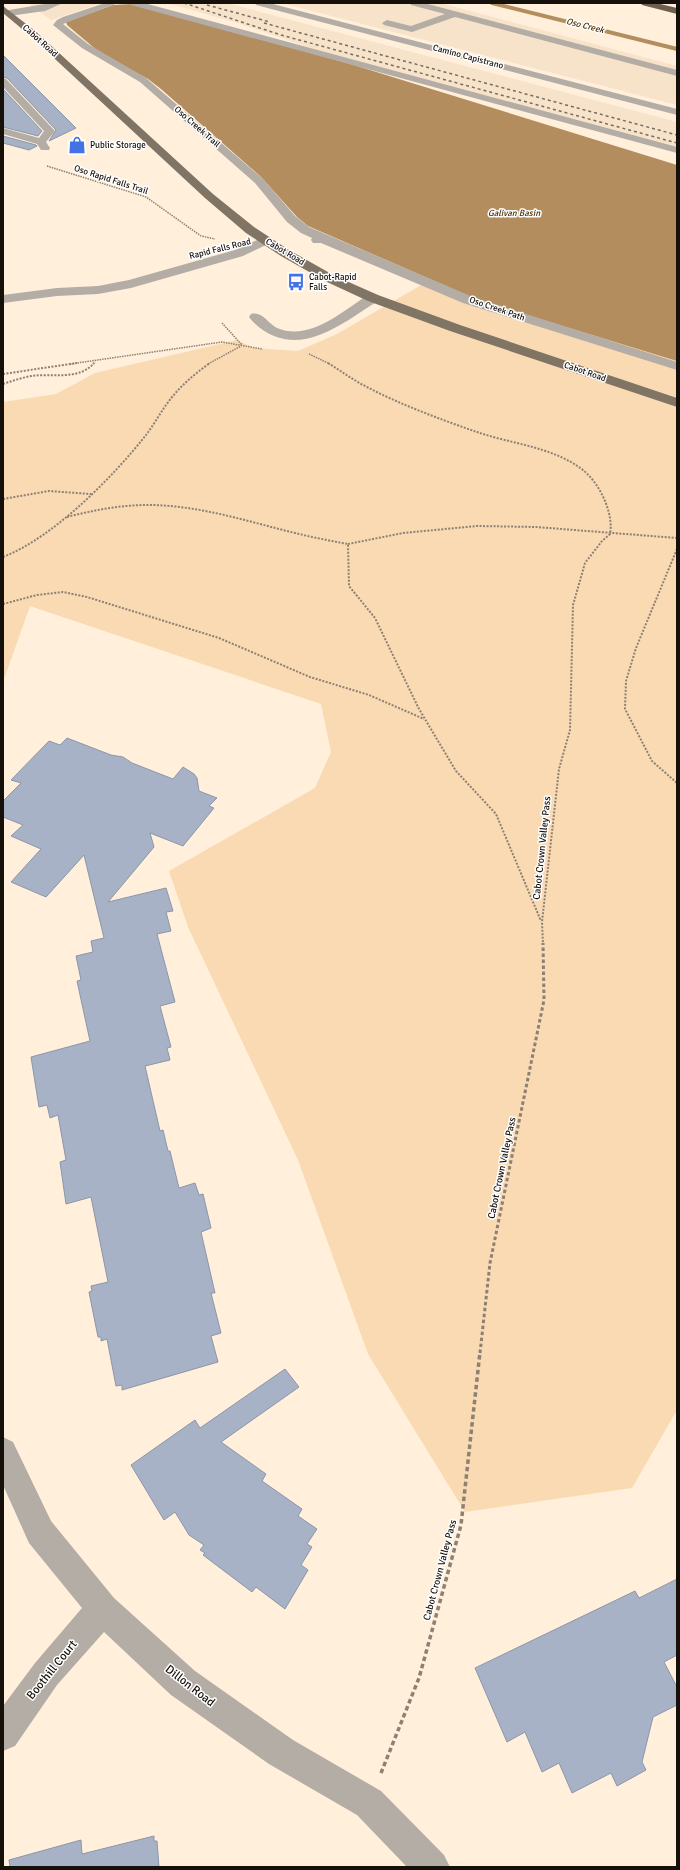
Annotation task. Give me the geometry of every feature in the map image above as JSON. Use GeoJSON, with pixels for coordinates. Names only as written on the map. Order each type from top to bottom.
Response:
{"type":"FeatureCollection","features":[{"type":"Feature","properties":{"kind":"highway"},"geometry":{"type":"LineString","coordinates":[[645,3],[677,11]]}},
{"type":"Feature","properties":{"kind":"main road","name":"Cabot Road"},"geometry":{"type":"LineString","coordinates":[[10,14],[209,196],[250,230],[284,253],[331,279],[373,298],[455,328],[677,403]]}},
{"type":"Feature","properties":{"kind":"street"},"geometry":{"type":"LineString","coordinates":[[3,23],[10,14],[45,8],[59,3]]}},
{"type":"Feature","properties":{"kind":"street","name":"Oso Creek Trail"},"geometry":{"type":"LineString","coordinates":[[114,3],[66,19],[58,25],[85,46],[143,80],[259,181],[291,219],[304,230],[319,239]]}},
{"type":"Feature","properties":{"kind":"street"},"geometry":{"type":"LineString","coordinates":[[134,3],[677,150]]}},
{"type":"Feature","properties":{"kind":"street","name":"Camino Capistrano"},"geometry":{"type":"LineString","coordinates":[[259,3],[677,112]]}},
{"type":"Feature","properties":{"kind":"street"},"geometry":{"type":"LineString","coordinates":[[277,8],[290,3]]}},
{"type":"Feature","properties":{"kind":"street"},"geometry":{"type":"LineString","coordinates":[[414,3],[677,73]]}},
{"type":"Feature","properties":{"kind":"street"},"geometry":{"type":"LineString","coordinates":[[392,38],[454,14]]}},
{"type":"Feature","properties":{"kind":"street"},"geometry":{"type":"LineString","coordinates":[[381,22],[425,33]]}},
{"type":"Feature","properties":{"kind":"street"},"geometry":{"type":"LineString","coordinates":[[580,86],[592,80]]}},
{"type":"Feature","properties":{"kind":"street"},"geometry":{"type":"LineString","coordinates":[[3,82],[50,131],[43,145],[3,131]]}},
{"type":"Feature","properties":{"kind":"street","name":"Oso Creek Path"},"geometry":{"type":"LineString","coordinates":[[319,239],[468,300],[677,366]]}},
{"type":"Feature","properties":{"kind":"street","name":"Rapid Falls Road"},"geometry":{"type":"LineString","coordinates":[[57,292],[130,274],[248,240],[266,240]]}},
{"type":"Feature","properties":{"kind":"street","name":"Rapid Falls Road"},"geometry":{"type":"LineString","coordinates":[[3,299],[57,292],[98,290],[131,284],[239,253],[266,240]]}},
{"type":"Feature","properties":{"kind":"street"},"geometry":{"type":"LineString","coordinates":[[256,317],[263,325],[276,332],[293,336],[304,335],[319,331],[373,298]]}},
{"type":"Feature","properties":{"kind":"street","name":"Dillon Road"},"geometry":{"type":"LineString","coordinates":[[3,1452],[40,1532],[103,1609],[183,1683],[281,1752],[369,1803],[432,1867]]}},
{"type":"Feature","properties":{"kind":"street","name":"Boothill Court"},"geometry":{"type":"LineString","coordinates":[[3,1734],[46,1674],[103,1609]]}},
{"type":"Feature","properties":{"kind":"path","name":"Oso Rapid Falls Trail"},"geometry":{"type":"LineString","coordinates":[[40,164],[146,197],[201,236],[220,241],[228,246]]}},
{"type":"Feature","properties":{"kind":"path"},"geometry":{"type":"LineString","coordinates":[[222,323],[242,345]]}},
{"type":"Feature","properties":{"kind":"path"},"geometry":{"type":"LineString","coordinates":[[3,374],[211,343],[222,342],[266,350]]}},
{"type":"Feature","properties":{"kind":"path"},"geometry":{"type":"LineString","coordinates":[[3,557],[30,542],[67,517],[126,460],[147,434],[166,404],[190,378],[216,357],[242,345]]}},
{"type":"Feature","properties":{"kind":"path"},"geometry":{"type":"LineString","coordinates":[[303,353],[324,359],[357,382],[376,392],[485,435],[552,454],[569,461],[586,472],[595,483],[612,523],[610,534]]}},
{"type":"Feature","properties":{"kind":"path"},"geometry":{"type":"LineString","coordinates":[[3,384],[31,376],[75,374],[88,370],[95,361]]}},
{"type":"Feature","properties":{"kind":"path"},"geometry":{"type":"LineString","coordinates":[[3,499],[49,491],[92,494]]}},
{"type":"Feature","properties":{"kind":"path"},"geometry":{"type":"LineString","coordinates":[[67,517],[93,510],[126,506],[159,505],[195,508],[270,527],[348,544],[378,537],[413,532],[496,526],[610,534],[641,534],[677,538]]}},
{"type":"Feature","properties":{"kind":"path","name":"Cabot Crown Valley Pass"},"geometry":{"type":"LineString","coordinates":[[369,1803],[419,1678],[461,1525],[490,1263],[544,1000],[542,922],[559,769],[570,730],[573,605],[585,563],[602,541],[610,534]]}},
{"type":"Feature","properties":{"kind":"path"},"geometry":{"type":"LineString","coordinates":[[348,544],[349,586],[374,618],[424,719],[456,771],[496,814],[542,922]]}},
{"type":"Feature","properties":{"kind":"path"},"geometry":{"type":"LineString","coordinates":[[677,549],[636,648],[626,681],[625,709],[652,761],[677,782]]}},
{"type":"Feature","properties":{"kind":"path"},"geometry":{"type":"LineString","coordinates":[[3,604],[37,595],[63,592],[87,597],[219,638],[310,677],[369,695],[424,719]]}},
{"type":"Feature","properties":{"kind":"shaded area"},"geometry":{"type":"Polygon","coordinates":[[[28,3],[102,3],[51,20],[28,3]]]}},
{"type":"Feature","properties":{"kind":"shaded area"},"geometry":{"type":"Polygon","coordinates":[[[166,3],[227,3],[677,122],[677,153],[311,48],[238,23],[166,3]]]}},
{"type":"Feature","properties":{"kind":"shaded area"},"geometry":{"type":"Polygon","coordinates":[[[281,3],[440,3],[677,66],[677,105],[281,3]]]}},
{"type":"Feature","properties":{"kind":"shaded area"},"geometry":{"type":"Polygon","coordinates":[[[677,165],[677,1410],[632,1488],[465,1512],[368,1354],[298,1160],[188,927],[169,871],[315,788],[331,752],[321,704],[30,606],[3,682],[3,402],[56,394],[95,373],[237,340],[254,348],[298,351],[337,334],[447,270],[677,165]]]}},
{"type":"Feature","properties":{"kind":"water","name":"Galivan Basin"},"geometry":{"type":"Polygon","coordinates":[[[132,4],[318,54],[677,165],[677,361],[478,300],[308,226],[297,217],[261,177],[161,89],[148,79],[99,52],[67,25],[66,22],[113,5],[132,4]]]}},
{"type":"Feature","properties":{"kind":"building"},"geometry":{"type":"Polygon","coordinates":[[[3,55],[76,128],[49,141],[56,130],[7,78],[3,77],[3,55]]]}},
{"type":"Feature","properties":{"kind":"building"},"geometry":{"type":"Polygon","coordinates":[[[3,89],[42,131],[38,136],[3,127],[3,89]]]}},
{"type":"Feature","properties":{"kind":"building"},"geometry":{"type":"Polygon","coordinates":[[[3,136],[37,146],[29,150],[3,143],[3,136]]]}},
{"type":"Feature","properties":{"kind":"building"},"geometry":{"type":"Polygon","coordinates":[[[67,738],[111,755],[123,757],[132,763],[173,779],[183,767],[194,774],[197,778],[199,791],[217,798],[209,806],[214,808],[183,846],[150,833],[154,847],[108,902],[166,888],[173,911],[166,912],[171,931],[157,934],[175,1002],[160,1006],[171,1047],[167,1048],[170,1060],[145,1066],[160,1131],[163,1130],[179,1188],[195,1183],[199,1195],[203,1194],[211,1228],[201,1232],[215,1293],[211,1293],[221,1333],[211,1336],[218,1362],[122,1390],[122,1385],[116,1386],[107,1339],[101,1341],[101,1337],[98,1337],[89,1292],[92,1291],[91,1286],[108,1282],[91,1197],[66,1204],[60,1162],[66,1160],[58,1115],[50,1118],[47,1105],[39,1107],[31,1057],[90,1041],[77,981],[81,980],[76,956],[93,952],[91,941],[104,938],[84,855],[46,897],[11,882],[41,849],[11,836],[23,825],[3,817],[3,801],[21,783],[11,780],[49,741],[60,745],[67,738]]]}},
{"type":"Feature","properties":{"kind":"building"},"geometry":{"type":"Polygon","coordinates":[[[285,1369],[299,1387],[221,1442],[266,1474],[262,1481],[302,1509],[298,1516],[317,1529],[307,1544],[312,1547],[301,1565],[308,1570],[285,1609],[256,1587],[252,1592],[203,1555],[205,1553],[200,1550],[204,1545],[189,1535],[175,1512],[164,1520],[131,1465],[195,1420],[200,1428],[285,1369]]]}},
{"type":"Feature","properties":{"kind":"building"},"geometry":{"type":"Polygon","coordinates":[[[677,1579],[677,1655],[664,1662],[677,1687],[677,1705],[653,1717],[642,1762],[646,1770],[617,1786],[611,1773],[572,1793],[559,1763],[542,1772],[525,1732],[507,1742],[475,1668],[635,1591],[639,1598],[677,1579]]]}},
{"type":"Feature","properties":{"kind":"building"},"geometry":{"type":"Polygon","coordinates":[[[154,1836],[154,1841],[157,1841],[159,1867],[10,1867],[9,1860],[81,1840],[82,1854],[154,1836]]]}},
{"type":"Feature","properties":{"kind":"waterway","name":"Oso Creek"},"geometry":{"type":"LineString","coordinates":[[492,3],[677,49]]}},
{"type":"Feature","properties":{"kind":"railway"},"geometry":{"type":"LineString","coordinates":[[184,3],[281,35],[677,143]]}},
{"type":"Feature","properties":{"kind":"railway"},"geometry":{"type":"LineString","coordinates":[[207,5],[270,22]]}},
{"type":"Feature","properties":{"kind":"railway"},"geometry":{"type":"LineString","coordinates":[[264,23],[677,135]]}},
{"type":"Feature","properties":{"kind":"place","name":"Public Storage"},"geometry":{"type":"Point","coordinates":[77,145]}},
{"type":"Feature","properties":{"kind":"place","name":"Cabot-Rapid Falls"},"geometry":{"type":"Point","coordinates":[296,282]}}]}
